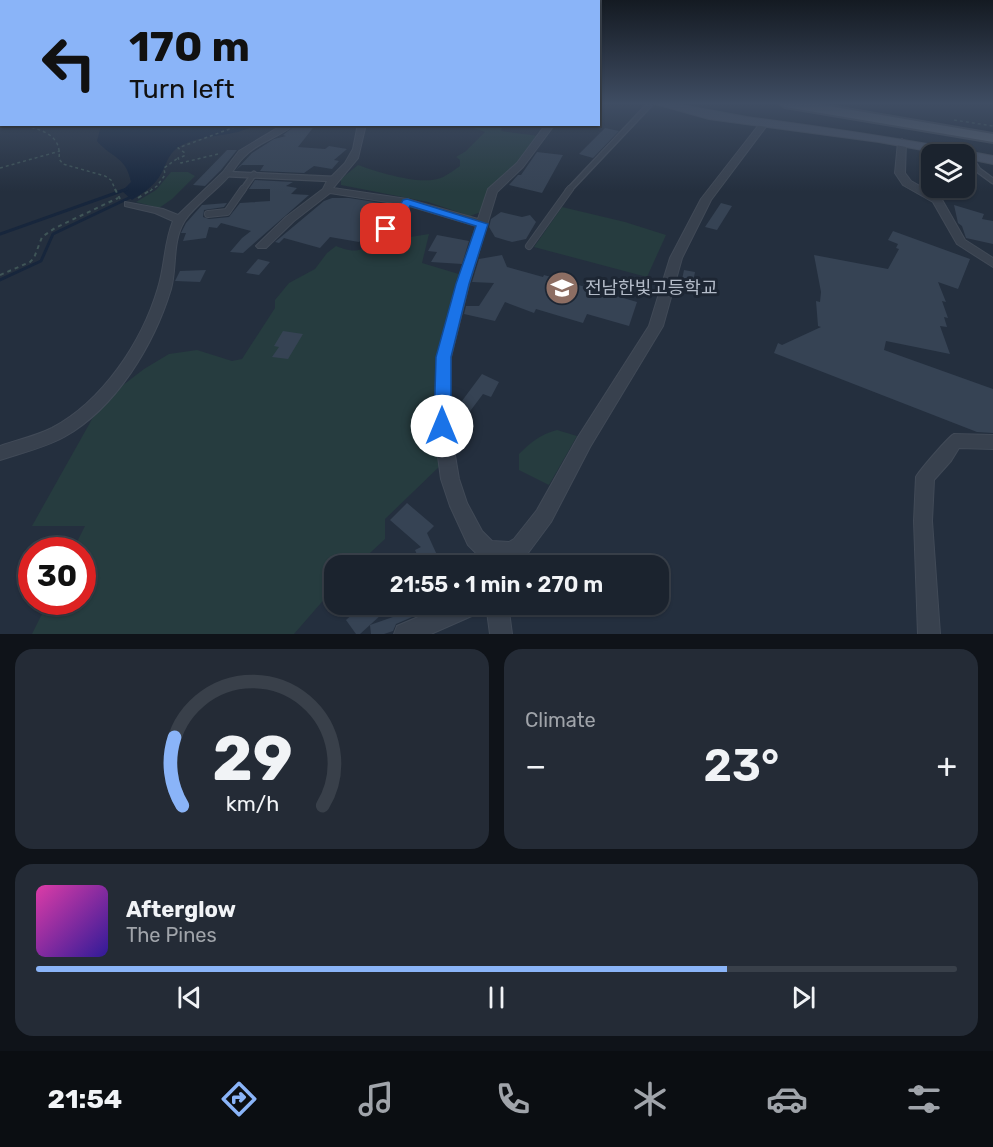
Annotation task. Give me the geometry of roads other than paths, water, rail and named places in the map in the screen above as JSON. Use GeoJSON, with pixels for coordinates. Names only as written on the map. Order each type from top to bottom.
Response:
{"type":"FeatureCollection","features":[{"type":"Feature","properties":{"kind":"main road"},"geometry":{"type":"LineString","coordinates":[[971,133],[993,136]]}},
{"type":"Feature","properties":{"kind":"main road"},"geometry":{"type":"LineString","coordinates":[[974,133],[993,136]]}},
{"type":"Feature","properties":{"kind":"street"},"geometry":{"type":"LineString","coordinates":[[0,453],[59,431],[77,420],[117,378],[141,342],[163,296],[170,269],[173,231],[179,220],[226,174],[244,151],[276,133]]}},
{"type":"Feature","properties":{"kind":"street"},"geometry":{"type":"LineString","coordinates":[[262,246],[290,219],[328,190],[333,179],[351,162],[360,133]]}},
{"type":"Feature","properties":{"kind":"street"},"geometry":{"type":"LineString","coordinates":[[493,555],[475,538],[459,506],[450,479],[442,426],[444,357],[463,284],[492,191],[520,165],[544,133]]}},
{"type":"Feature","properties":{"kind":"street"},"geometry":{"type":"LineString","coordinates":[[505,555],[521,546],[544,516],[584,442],[656,326],[676,258],[706,199],[757,133]]}},
{"type":"Feature","properties":{"kind":"street"},"geometry":{"type":"LineString","coordinates":[[830,133],[921,145]]}},
{"type":"Feature","properties":{"kind":"street"},"geometry":{"type":"LineString","coordinates":[[902,142],[900,173],[906,183],[937,200],[961,242],[993,263]]}},
{"type":"Feature","properties":{"kind":"street"},"geometry":{"type":"LineString","coordinates":[[975,156],[993,160]]}},
{"type":"Feature","properties":{"kind":"street"},"geometry":{"type":"LineString","coordinates":[[328,190],[407,202],[482,224]]}},
{"type":"Feature","properties":{"kind":"street"},"geometry":{"type":"LineString","coordinates":[[124,201],[159,211],[179,220]]}},
{"type":"Feature","properties":{"kind":"street"},"geometry":{"type":"LineString","coordinates":[[929,634],[923,521],[925,477],[945,456],[954,441],[993,442]]}},
{"type":"Feature","properties":{"kind":"street"},"geometry":{"type":"LineString","coordinates":[[405,634],[450,615]]}},
{"type":"Feature","properties":{"kind":"street"},"geometry":{"type":"LineString","coordinates":[[498,615],[501,634]]}},
{"type":"Feature","properties":{"kind":"lane"},"geometry":{"type":"LineString","coordinates":[[529,246],[563,196],[623,133]]}},
{"type":"Feature","properties":{"kind":"lane"},"geometry":{"type":"LineString","coordinates":[[975,165],[993,181]]}},
{"type":"Feature","properties":{"kind":"lane"},"geometry":{"type":"LineString","coordinates":[[226,174],[333,179]]}},
{"type":"Feature","properties":{"kind":"lane"},"geometry":{"type":"LineString","coordinates":[[208,214],[227,213],[254,174]]}},
{"type":"Feature","properties":{"kind":"lane"},"geometry":{"type":"LineString","coordinates":[[366,231],[386,229],[391,226],[407,202]]}},
{"type":"Feature","properties":{"kind":"water"},"geometry":{"type":"Polygon","coordinates":[[[99,133],[235,133],[201,138],[173,151],[161,175],[132,200],[122,191],[131,182],[126,167],[97,141],[99,133]]]}},
{"type":"Feature","properties":{"kind":"waterway"},"geometry":{"type":"LineString","coordinates":[[0,234],[127,189],[123,191]]}},
{"type":"Feature","properties":{"kind":"waterway"},"geometry":{"type":"LineString","coordinates":[[0,280],[41,261],[53,234],[133,196]]}},
{"type":"Feature","properties":{"kind":"place","name":"전남한빛고등학교"},"geometry":{"type":"Point","coordinates":[562,288]}}]}
